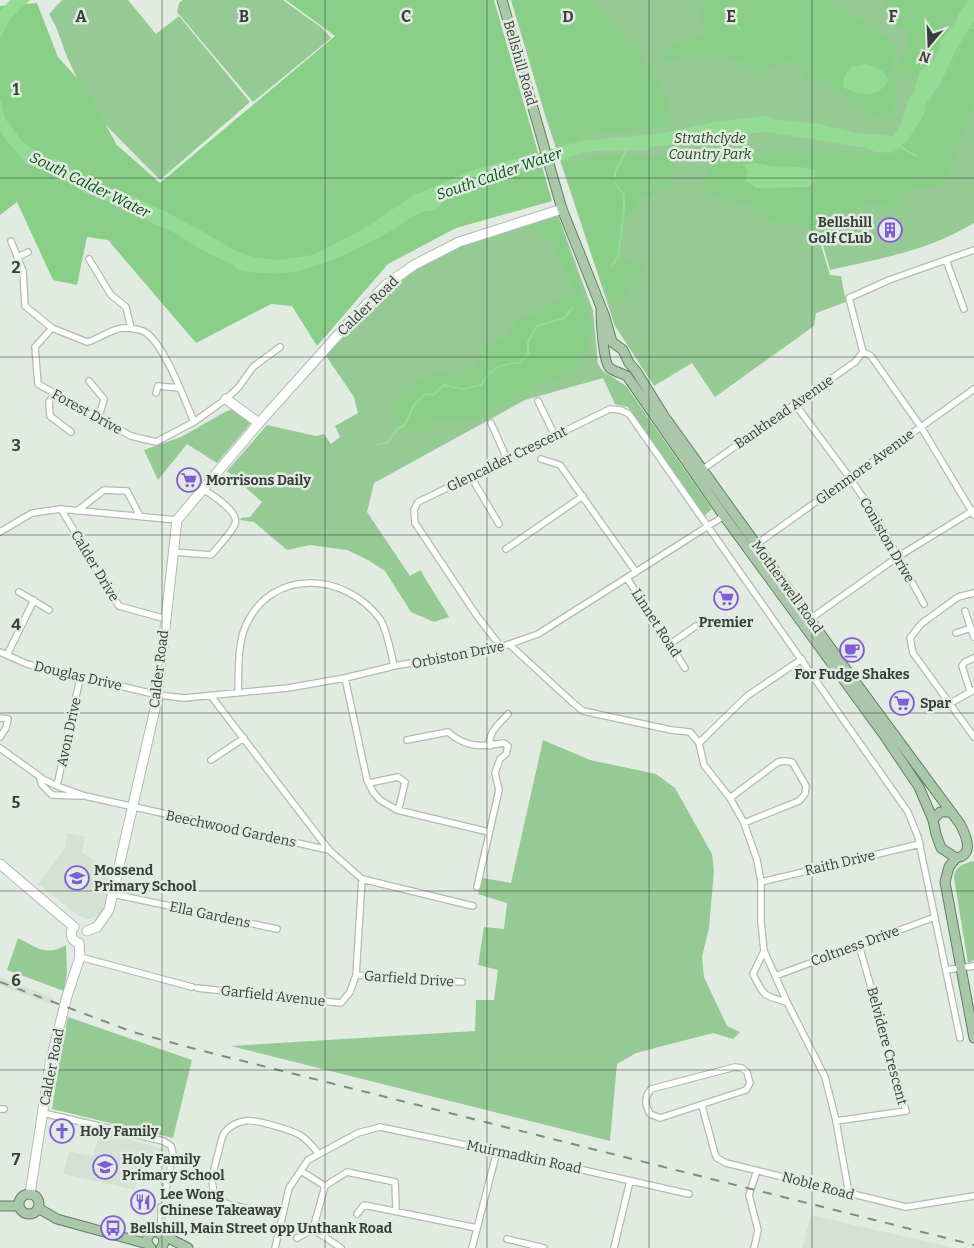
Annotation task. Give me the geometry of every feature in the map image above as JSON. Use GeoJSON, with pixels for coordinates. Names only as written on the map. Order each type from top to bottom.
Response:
{"type":"FeatureCollection","features":[{"type":"Feature","properties":{"kind":"main road","name":"Bellshill Road"},"geometry":{"type":"LineString","coordinates":[[502,0],[562,209],[605,317],[612,342],[619,348]]}},
{"type":"Feature","properties":{"kind":"main road"},"geometry":{"type":"LineString","coordinates":[[601,309],[603,340],[606,356],[609,368],[616,370],[623,368],[627,360],[623,350],[619,348],[614,349],[606,356]]}},
{"type":"Feature","properties":{"kind":"main road","name":"Motherwell Road"},"geometry":{"type":"LineString","coordinates":[[616,370],[628,376],[724,516],[884,735],[919,787],[933,820],[941,848],[956,858],[971,854],[970,841],[951,812],[664,416],[627,360]]}},
{"type":"Feature","properties":{"kind":"main road"},"geometry":{"type":"LineString","coordinates":[[933,820],[940,812],[951,812]]}},
{"type":"Feature","properties":{"kind":"main road"},"geometry":{"type":"LineString","coordinates":[[956,858],[949,867],[945,882],[974,1038]]}},
{"type":"Feature","properties":{"kind":"main road"},"geometry":{"type":"LineString","coordinates":[[30,1194],[38,1199],[38,1208],[34,1212],[28,1214],[22,1212],[19,1206],[22,1197],[30,1194]]}},
{"type":"Feature","properties":{"kind":"main road"},"geometry":{"type":"LineString","coordinates":[[0,1206],[19,1206]]}},
{"type":"Feature","properties":{"kind":"main road"},"geometry":{"type":"LineString","coordinates":[[38,1208],[57,1219],[114,1234],[188,1248]]}},
{"type":"Feature","properties":{"kind":"main road"},"geometry":{"type":"LineString","coordinates":[[153,1240],[165,1240],[161,1248],[166,1248]]}},
{"type":"Feature","properties":{"kind":"street","name":"Calder Road"},"geometry":{"type":"LineString","coordinates":[[87,931],[97,927],[109,910],[158,695],[177,520],[259,423],[355,316],[388,284],[414,266],[459,242],[562,209]]}},
{"type":"Feature","properties":{"kind":"street"},"geometry":{"type":"LineString","coordinates":[[11,241],[23,271],[25,306],[52,328],[87,342],[121,328],[131,328],[144,332],[152,338],[172,370],[194,422]]}},
{"type":"Feature","properties":{"kind":"street"},"geometry":{"type":"LineString","coordinates":[[810,618],[899,556],[973,512],[921,427],[871,356],[863,352],[850,298],[898,277],[974,250]]}},
{"type":"Feature","properties":{"kind":"street"},"geometry":{"type":"LineString","coordinates":[[18,257],[28,252]]}},
{"type":"Feature","properties":{"kind":"street"},"geometry":{"type":"LineString","coordinates":[[89,259],[111,295],[126,307],[131,328]]}},
{"type":"Feature","properties":{"kind":"street"},"geometry":{"type":"LineString","coordinates":[[946,260],[964,309]]}},
{"type":"Feature","properties":{"kind":"street","name":"Forest Drive"},"geometry":{"type":"LineString","coordinates":[[52,328],[35,347],[38,384],[131,436],[156,442],[194,422],[226,399],[238,388],[253,367],[280,347]]}},
{"type":"Feature","properties":{"kind":"street","name":"Bankhead Avenue"},"geometry":{"type":"LineString","coordinates":[[703,469],[855,362],[863,352]]}},
{"type":"Feature","properties":{"kind":"street"},"geometry":{"type":"LineString","coordinates":[[90,381],[104,399],[99,417]]}},
{"type":"Feature","properties":{"kind":"street"},"geometry":{"type":"LineString","coordinates":[[151,383],[158,386],[179,388]]}},
{"type":"Feature","properties":{"kind":"street"},"geometry":{"type":"LineString","coordinates":[[156,393],[158,386]]}},
{"type":"Feature","properties":{"kind":"street","name":"Glenmore Avenue"},"geometry":{"type":"LineString","coordinates":[[756,544],[974,389]]}},
{"type":"Feature","properties":{"kind":"street"},"geometry":{"type":"LineString","coordinates":[[55,394],[49,402],[50,416],[70,432]]}},
{"type":"Feature","properties":{"kind":"street"},"geometry":{"type":"LineString","coordinates":[[226,399],[259,423]]}},
{"type":"Feature","properties":{"kind":"street"},"geometry":{"type":"LineString","coordinates":[[538,401],[555,436]]}},
{"type":"Feature","properties":{"kind":"street","name":"Coniston Drive"},"geometry":{"type":"LineString","coordinates":[[795,404],[850,478],[876,517],[924,604]]}},
{"type":"Feature","properties":{"kind":"street","name":"Glencalder Crescent"},"geometry":{"type":"LineString","coordinates":[[502,647],[477,616],[415,523],[414,510],[418,502],[610,409],[621,410],[629,414],[709,526]]}},
{"type":"Feature","properties":{"kind":"street"},"geometry":{"type":"LineString","coordinates":[[491,423],[507,459]]}},
{"type":"Feature","properties":{"kind":"street"},"geometry":{"type":"LineString","coordinates":[[541,459],[560,465],[636,572]]}},
{"type":"Feature","properties":{"kind":"street"},"geometry":{"type":"LineString","coordinates":[[470,477],[499,524]]}},
{"type":"Feature","properties":{"kind":"street"},"geometry":{"type":"LineString","coordinates":[[174,552],[211,555],[236,524],[236,517],[232,510],[203,489]]}},
{"type":"Feature","properties":{"kind":"street"},"geometry":{"type":"LineString","coordinates":[[77,511],[104,490],[127,491],[140,516]]}},
{"type":"Feature","properties":{"kind":"street"},"geometry":{"type":"LineString","coordinates":[[506,549],[583,496]]}},
{"type":"Feature","properties":{"kind":"street"},"geometry":{"type":"LineString","coordinates":[[0,532],[32,513],[61,509],[177,520]]}},
{"type":"Feature","properties":{"kind":"street","name":"Calder Drive"},"geometry":{"type":"LineString","coordinates":[[61,509],[119,606],[166,619]]}},
{"type":"Feature","properties":{"kind":"street","name":"Orbiston Drive"},"geometry":{"type":"LineString","coordinates":[[158,695],[184,698],[288,688],[510,645],[538,634],[724,516]]}},
{"type":"Feature","properties":{"kind":"street","name":"Motherwell Road"},"geometry":{"type":"LineString","coordinates":[[709,526],[908,812],[920,844],[960,1038]]}},
{"type":"Feature","properties":{"kind":"street","name":"Linnet Road"},"geometry":{"type":"LineString","coordinates":[[627,578],[685,668]]}},
{"type":"Feature","properties":{"kind":"street"},"geometry":{"type":"LineString","coordinates":[[238,693],[242,637],[258,605],[281,590],[308,582],[333,585],[359,598],[369,606],[381,622],[394,666]]}},
{"type":"Feature","properties":{"kind":"street"},"geometry":{"type":"LineString","coordinates":[[19,592],[49,610]]}},
{"type":"Feature","properties":{"kind":"street"},"geometry":{"type":"LineString","coordinates":[[974,593],[958,597],[921,624],[910,638],[913,653],[974,737]]}},
{"type":"Feature","properties":{"kind":"street"},"geometry":{"type":"LineString","coordinates":[[7,655],[34,600]]}},
{"type":"Feature","properties":{"kind":"street"},"geometry":{"type":"LineString","coordinates":[[965,611],[974,637]]}},
{"type":"Feature","properties":{"kind":"street"},"geometry":{"type":"LineString","coordinates":[[670,644],[696,626]]}},
{"type":"Feature","properties":{"kind":"street"},"geometry":{"type":"LineString","coordinates":[[956,634],[971,628]]}},
{"type":"Feature","properties":{"kind":"street"},"geometry":{"type":"LineString","coordinates":[[510,645],[584,711],[671,730],[690,732],[699,744],[704,765],[730,798],[744,823],[757,860],[764,951],[787,1002],[825,1077],[836,1121],[849,1194]]}},
{"type":"Feature","properties":{"kind":"street","name":"Douglas Drive"},"geometry":{"type":"LineString","coordinates":[[0,652],[27,664],[158,695]]}},
{"type":"Feature","properties":{"kind":"street"},"geometry":{"type":"LineString","coordinates":[[949,704],[972,691],[962,666],[965,662],[974,658]]}},
{"type":"Feature","properties":{"kind":"street"},"geometry":{"type":"LineString","coordinates":[[699,744],[747,696],[802,659]]}},
{"type":"Feature","properties":{"kind":"street","name":"Avon Drive"},"geometry":{"type":"LineString","coordinates":[[57,786],[80,678]]}},
{"type":"Feature","properties":{"kind":"street"},"geometry":{"type":"LineString","coordinates":[[345,678],[369,783],[373,792],[383,802],[397,810],[489,832]]}},
{"type":"Feature","properties":{"kind":"street","name":"Beechwood Gardens"},"geometry":{"type":"LineString","coordinates":[[211,696],[329,850],[362,879]]}},
{"type":"Feature","properties":{"kind":"street"},"geometry":{"type":"LineString","coordinates":[[490,746],[489,740],[492,732],[508,714]]}},
{"type":"Feature","properties":{"kind":"street"},"geometry":{"type":"LineString","coordinates":[[0,718],[8,719],[6,728],[0,737]]}},
{"type":"Feature","properties":{"kind":"street"},"geometry":{"type":"LineString","coordinates":[[407,740],[448,732],[468,745],[490,746],[504,743],[508,746],[506,754],[500,759],[494,773],[499,790],[477,887]]}},
{"type":"Feature","properties":{"kind":"street"},"geometry":{"type":"LineString","coordinates":[[211,760],[244,738]]}},
{"type":"Feature","properties":{"kind":"street"},"geometry":{"type":"LineString","coordinates":[[0,748],[39,776],[57,786],[85,796]]}},
{"type":"Feature","properties":{"kind":"street"},"geometry":{"type":"LineString","coordinates":[[730,798],[778,762],[788,761],[794,765],[806,786],[805,794],[799,801],[744,823]]}},
{"type":"Feature","properties":{"kind":"street"},"geometry":{"type":"LineString","coordinates":[[39,776],[42,786],[52,795],[85,796]]}},
{"type":"Feature","properties":{"kind":"street"},"geometry":{"type":"LineString","coordinates":[[369,783],[398,777],[402,778],[405,782],[397,810]]}},
{"type":"Feature","properties":{"kind":"street","name":"Beechwood Gardens"},"geometry":{"type":"LineString","coordinates":[[85,796],[329,850]]}},
{"type":"Feature","properties":{"kind":"street","name":"Raith Drive"},"geometry":{"type":"LineString","coordinates":[[760,882],[920,844]]}},
{"type":"Feature","properties":{"kind":"street"},"geometry":{"type":"LineString","coordinates":[[0,864],[74,927],[82,926],[87,931],[86,939],[79,943],[74,941],[71,936],[71,931],[74,927]]}},
{"type":"Feature","properties":{"kind":"street"},"geometry":{"type":"LineString","coordinates":[[362,879],[474,906]]}},
{"type":"Feature","properties":{"kind":"street","name":"Garfield Avenue"},"geometry":{"type":"LineString","coordinates":[[80,957],[194,987],[341,1002],[350,992],[356,975],[362,879]]}},
{"type":"Feature","properties":{"kind":"street","name":"Ella Gardens"},"geometry":{"type":"LineString","coordinates":[[113,894],[278,929]]}},
{"type":"Feature","properties":{"kind":"street","name":"Coltness Drive"},"geometry":{"type":"LineString","coordinates":[[775,976],[935,917]]}},
{"type":"Feature","properties":{"kind":"street","name":"Calder Road"},"geometry":{"type":"LineString","coordinates":[[30,1194],[50,1064],[67,996],[80,957],[79,943]]}},
{"type":"Feature","properties":{"kind":"street","name":"Belvidere Crescent"},"geometry":{"type":"LineString","coordinates":[[836,1121],[906,1111],[858,945]]}},
{"type":"Feature","properties":{"kind":"street"},"geometry":{"type":"LineString","coordinates":[[764,951],[753,974],[763,994],[768,998],[787,1002]]}},
{"type":"Feature","properties":{"kind":"street"},"geometry":{"type":"LineString","coordinates":[[946,970],[974,966]]}},
{"type":"Feature","properties":{"kind":"street","name":"Garfield Drive"},"geometry":{"type":"LineString","coordinates":[[356,975],[462,982]]}},
{"type":"Feature","properties":{"kind":"street"},"geometry":{"type":"LineString","coordinates":[[735,1067],[742,1068],[747,1072],[750,1083],[746,1090],[702,1106],[660,1118],[650,1114],[646,1098],[651,1090],[680,1081],[735,1067]]}},
{"type":"Feature","properties":{"kind":"street","name":"Noble Road"},"geometry":{"type":"LineString","coordinates":[[702,1106],[717,1158],[726,1163],[906,1207],[974,1196]]}},
{"type":"Feature","properties":{"kind":"street"},"geometry":{"type":"LineString","coordinates":[[43,1114],[164,1141],[171,1146],[173,1154],[165,1193]]}},
{"type":"Feature","properties":{"kind":"street"},"geometry":{"type":"LineString","coordinates":[[282,1216],[227,1204],[216,1195],[211,1181],[224,1134],[231,1127],[244,1121],[259,1122],[301,1134],[319,1154]]}},
{"type":"Feature","properties":{"kind":"street","name":"Muirmadkin Road"},"geometry":{"type":"LineString","coordinates":[[275,1248],[289,1188],[308,1160],[358,1132],[380,1127],[689,1194]]}},
{"type":"Feature","properties":{"kind":"street"},"geometry":{"type":"LineString","coordinates":[[472,1248],[497,1151]]}},
{"type":"Feature","properties":{"kind":"street"},"geometry":{"type":"LineString","coordinates":[[754,1248],[758,1230],[749,1195],[757,1170]]}},
{"type":"Feature","properties":{"kind":"street"},"geometry":{"type":"LineString","coordinates":[[301,1171],[326,1186]]}},
{"type":"Feature","properties":{"kind":"street"},"geometry":{"type":"LineString","coordinates":[[297,1238],[313,1229],[326,1186],[347,1172],[395,1182],[396,1210]]}},
{"type":"Feature","properties":{"kind":"street"},"geometry":{"type":"LineString","coordinates":[[614,1248],[630,1181]]}},
{"type":"Feature","properties":{"kind":"street"},"geometry":{"type":"LineString","coordinates":[[356,1214],[364,1205],[477,1228]]}},
{"type":"Feature","properties":{"kind":"street"},"geometry":{"type":"LineString","coordinates":[[153,1240],[160,1215],[160,1207]]}},
{"type":"Feature","properties":{"kind":"street"},"geometry":{"type":"LineString","coordinates":[[313,1229],[341,1248]]}},
{"type":"Feature","properties":{"kind":"street"},"geometry":{"type":"LineString","coordinates":[[507,1239],[544,1248]]}},
{"type":"Feature","properties":{"kind":"shaded area"},"geometry":{"type":"Polygon","coordinates":[[[286,0],[494,0],[552,201],[456,228],[388,264],[317,346],[292,306],[271,304],[196,343],[108,240],[87,237],[77,285],[53,280],[17,202],[0,215],[0,6],[37,3],[58,57],[84,86],[117,145],[160,183],[335,36],[286,0]]]}},
{"type":"Feature","properties":{"kind":"shaded area"},"geometry":{"type":"Polygon","coordinates":[[[512,0],[590,0],[637,50],[656,77],[669,108],[671,127],[604,133],[557,145],[512,0]]]}},
{"type":"Feature","properties":{"kind":"shaded area"},"geometry":{"type":"Polygon","coordinates":[[[711,0],[834,0],[899,47],[892,62],[897,93],[893,111],[881,119],[863,112],[826,81],[807,79],[798,66],[785,59],[755,74],[739,59],[700,55],[662,60],[663,49],[703,34],[701,6],[711,0]]]}},
{"type":"Feature","properties":{"kind":"shaded area"},"geometry":{"type":"Polygon","coordinates":[[[889,0],[966,0],[935,53],[917,74],[908,80],[896,70],[899,58],[910,50],[908,31],[885,19],[884,2],[889,0]]]}},
{"type":"Feature","properties":{"kind":"shaded area"},"geometry":{"type":"Polygon","coordinates":[[[974,26],[974,104],[947,179],[940,184],[906,192],[896,209],[876,204],[861,207],[848,215],[834,230],[814,233],[805,226],[768,221],[754,207],[719,197],[704,189],[708,169],[725,155],[852,150],[892,156],[904,148],[931,104],[974,26]]]}},
{"type":"Feature","properties":{"kind":"shaded area"},"geometry":{"type":"Polygon","coordinates":[[[674,150],[674,168],[669,183],[658,193],[640,195],[635,207],[620,228],[618,265],[627,260],[644,264],[631,288],[613,307],[598,270],[564,163],[610,155],[655,158],[674,150]]]}},
{"type":"Feature","properties":{"kind":"shaded area"},"geometry":{"type":"Polygon","coordinates":[[[557,220],[586,305],[591,326],[588,346],[581,361],[563,375],[473,420],[450,418],[433,421],[417,437],[393,415],[392,403],[416,381],[439,372],[465,378],[474,368],[484,348],[505,337],[519,319],[535,314],[565,297],[573,289],[554,243],[529,227],[557,220]]]}},
{"type":"Feature","properties":{"kind":"shaded area","name":"Mossend Primary School"},"geometry":{"type":"Polygon","coordinates":[[[67,833],[85,837],[82,853],[114,872],[105,906],[96,917],[88,919],[79,916],[38,884],[67,845],[65,843],[67,833]]]}},
{"type":"Feature","properties":{"kind":"shaded area"},"geometry":{"type":"Polygon","coordinates":[[[0,977],[54,998],[52,1005],[0,985],[0,977]]]}},
{"type":"Feature","properties":{"kind":"shaded area","name":"Holy Family Primary School"},"geometry":{"type":"Polygon","coordinates":[[[100,1132],[166,1149],[169,1154],[168,1160],[148,1157],[143,1178],[138,1178],[135,1190],[63,1174],[69,1151],[93,1156],[100,1132]]]}},
{"type":"Feature","properties":{"kind":"shaded area"},"geometry":{"type":"Polygon","coordinates":[[[811,1215],[954,1248],[802,1248],[811,1215]]]}},
{"type":"Feature","properties":{"kind":"green space"},"geometry":{"type":"Polygon","coordinates":[[[62,0],[128,0],[156,34],[179,16],[250,102],[160,180],[93,112],[49,14],[62,0]]]}},
{"type":"Feature","properties":{"kind":"green space"},"geometry":{"type":"Polygon","coordinates":[[[183,0],[283,0],[322,28],[331,38],[253,102],[177,12],[179,3],[183,0]]]}},
{"type":"Feature","properties":{"kind":"green space","name":"Strathclyde Country Park"},"geometry":{"type":"Polygon","coordinates":[[[511,0],[974,0],[974,223],[957,233],[922,247],[830,270],[822,242],[820,242],[830,275],[841,276],[846,302],[816,313],[814,326],[715,397],[692,363],[654,386],[615,326],[545,115],[511,0]]]}},
{"type":"Feature","properties":{"kind":"green space"},"geometry":{"type":"Polygon","coordinates":[[[558,215],[593,311],[598,364],[603,371],[626,386],[712,509],[704,516],[628,407],[615,404],[603,378],[525,400],[374,483],[367,512],[410,576],[421,570],[449,617],[434,622],[411,612],[385,571],[347,550],[310,545],[287,550],[254,522],[240,520],[241,518],[250,517],[262,502],[227,471],[267,425],[316,436],[324,434],[331,444],[340,437],[335,426],[358,413],[354,397],[326,356],[370,309],[419,268],[457,247],[494,233],[558,215]]]}},
{"type":"Feature","properties":{"kind":"green space"},"geometry":{"type":"Polygon","coordinates":[[[232,409],[251,423],[217,463],[187,444],[158,480],[144,450],[181,437],[232,409]]]}},
{"type":"Feature","properties":{"kind":"green space"},"geometry":{"type":"Polygon","coordinates":[[[543,740],[590,760],[656,774],[675,788],[712,854],[714,870],[709,928],[702,957],[704,977],[727,1026],[740,1032],[733,1039],[713,1033],[636,1053],[617,1064],[610,1141],[231,1046],[475,1031],[476,1000],[494,1000],[498,970],[478,965],[484,927],[504,929],[507,903],[478,894],[483,878],[511,883],[543,740]]]}},
{"type":"Feature","properties":{"kind":"green space"},"geometry":{"type":"Polygon","coordinates":[[[974,861],[974,960],[968,963],[954,878],[958,868],[974,861]]]}},
{"type":"Feature","properties":{"kind":"green space"},"geometry":{"type":"Polygon","coordinates":[[[18,938],[47,950],[59,949],[66,945],[67,973],[64,991],[7,970],[18,938]]]}},
{"type":"Feature","properties":{"kind":"green space"},"geometry":{"type":"Polygon","coordinates":[[[68,1017],[192,1060],[173,1138],[52,1109],[68,1017]]]}},
{"type":"Feature","properties":{"kind":"water"},"geometry":{"type":"Polygon","coordinates":[[[10,0],[30,0],[11,18],[0,38],[0,11],[10,0]]]}},
{"type":"Feature","properties":{"kind":"water"},"geometry":{"type":"Polygon","coordinates":[[[969,0],[974,0],[974,21],[955,51],[940,84],[926,103],[924,114],[907,141],[893,152],[876,152],[866,148],[768,132],[726,135],[693,143],[651,147],[647,150],[591,151],[507,175],[444,198],[436,209],[417,214],[355,250],[312,267],[285,273],[239,270],[232,264],[203,251],[170,230],[155,225],[140,215],[85,193],[10,145],[0,131],[0,98],[9,127],[25,144],[50,160],[55,158],[83,177],[166,212],[238,252],[258,258],[280,260],[312,255],[365,228],[414,195],[476,169],[583,141],[663,133],[715,122],[765,116],[780,120],[819,124],[855,133],[893,136],[902,122],[920,72],[936,58],[942,39],[957,21],[959,14],[969,0]]]}},
{"type":"Feature","properties":{"kind":"water"},"geometry":{"type":"Polygon","coordinates":[[[866,64],[882,71],[888,80],[885,86],[874,93],[861,94],[848,90],[843,86],[844,77],[851,67],[866,64]]]}},
{"type":"Feature","properties":{"kind":"water"},"geometry":{"type":"Polygon","coordinates":[[[756,163],[771,166],[809,168],[816,170],[815,177],[810,187],[756,188],[745,180],[748,172],[743,164],[756,163]]]}},
{"type":"Feature","properties":{"kind":"waterway"},"geometry":{"type":"LineString","coordinates":[[727,13],[730,18]]}},
{"type":"Feature","properties":{"kind":"waterway"},"geometry":{"type":"LineString","coordinates":[[734,22],[740,30]]}},
{"type":"Feature","properties":{"kind":"waterway","name":"South Calder Water"},"geometry":{"type":"LineString","coordinates":[[0,121],[28,158],[48,167]]}},
{"type":"Feature","properties":{"kind":"waterway"},"geometry":{"type":"LineString","coordinates":[[901,147],[906,150]]}},
{"type":"Feature","properties":{"kind":"waterway"},"geometry":{"type":"LineString","coordinates":[[615,176],[626,150]]}},
{"type":"Feature","properties":{"kind":"waterway"},"geometry":{"type":"LineString","coordinates":[[907,151],[916,156]]}},
{"type":"Feature","properties":{"kind":"waterway"},"geometry":{"type":"LineString","coordinates":[[612,266],[618,257],[624,209],[624,195],[615,183]]}},
{"type":"Feature","properties":{"kind":"waterway"},"geometry":{"type":"LineString","coordinates":[[376,445],[387,443],[398,428],[405,425],[414,405],[425,394],[433,395],[444,385],[463,389],[481,385],[493,370],[507,364],[520,363],[528,354],[528,342],[537,326],[564,318],[573,308]]}},
{"type":"Feature","properties":{"kind":"railway"},"geometry":{"type":"LineString","coordinates":[[0,982],[133,1032],[199,1050],[974,1245]]}},
{"type":"Feature","properties":{"kind":"place","name":"Bellshill Golf CLub"},"geometry":{"type":"Point","coordinates":[890,230]}},
{"type":"Feature","properties":{"kind":"place","name":"Morrisons Daily"},"geometry":{"type":"Point","coordinates":[189,480]}},
{"type":"Feature","properties":{"kind":"place","name":"Premier"},"geometry":{"type":"Point","coordinates":[726,598]}},
{"type":"Feature","properties":{"kind":"place","name":"For Fudge Shakes"},"geometry":{"type":"Point","coordinates":[852,650]}},
{"type":"Feature","properties":{"kind":"place","name":"Spar"},"geometry":{"type":"Point","coordinates":[902,703]}},
{"type":"Feature","properties":{"kind":"place","name":"Mossend Primary School"},"geometry":{"type":"Point","coordinates":[77,878]}},
{"type":"Feature","properties":{"kind":"place","name":"Holy Family"},"geometry":{"type":"Point","coordinates":[62,1131]}},
{"type":"Feature","properties":{"kind":"place","name":"Holy Family Primary School"},"geometry":{"type":"Point","coordinates":[105,1167]}},
{"type":"Feature","properties":{"kind":"place","name":"Lee Wong Chinese Takeaway"},"geometry":{"type":"Point","coordinates":[143,1202]}},
{"type":"Feature","properties":{"kind":"place","name":"Bellshill, Main Street opp Unthank Road"},"geometry":{"type":"Point","coordinates":[113,1228]}}]}
